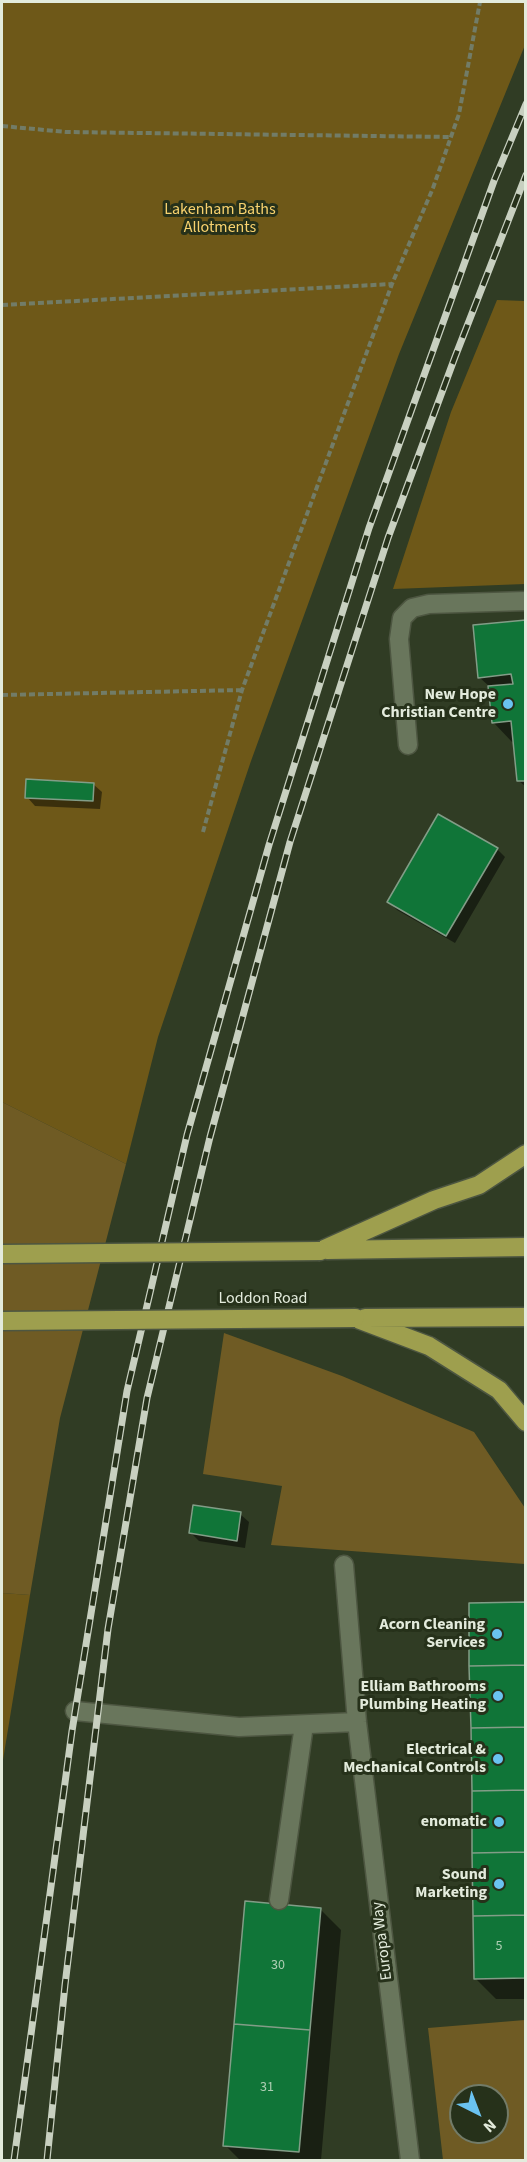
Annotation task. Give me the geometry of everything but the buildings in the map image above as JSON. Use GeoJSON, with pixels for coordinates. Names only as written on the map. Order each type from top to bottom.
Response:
{"type":"FeatureCollection","features":[{"type":"Feature","properties":{"kind":"highway"},"geometry":{"type":"LineString","coordinates":[[320,1251],[434,1200],[479,1185],[525,1154]]}},
{"type":"Feature","properties":{"kind":"highway"},"geometry":{"type":"LineString","coordinates":[[2,1254],[525,1247]]}},
{"type":"Feature","properties":{"kind":"highway","name":"Loddon Road"},"geometry":{"type":"LineString","coordinates":[[2,1321],[525,1317]]}},
{"type":"Feature","properties":{"kind":"highway"},"geometry":{"type":"LineString","coordinates":[[355,1318],[429,1346],[499,1390],[525,1422]]}},
{"type":"Feature","properties":{"kind":"street"},"geometry":{"type":"LineString","coordinates":[[408,745],[399,639],[402,618],[412,608],[429,604],[525,601]]}},
{"type":"Feature","properties":{"kind":"street","name":"Europa Way"},"geometry":{"type":"LineString","coordinates":[[344,1565],[357,1722],[410,2160]]}},
{"type":"Feature","properties":{"kind":"street"},"geometry":{"type":"LineString","coordinates":[[75,1711],[239,1727],[357,1722]]}},
{"type":"Feature","properties":{"kind":"street"},"geometry":{"type":"LineString","coordinates":[[279,1900],[304,1725]]}},
{"type":"Feature","properties":{"kind":"path"},"geometry":{"type":"LineString","coordinates":[[203,832],[242,690],[392,284],[433,188],[459,114],[480,2]]}},
{"type":"Feature","properties":{"kind":"path"},"geometry":{"type":"LineString","coordinates":[[2,126],[66,132],[450,137]]}},
{"type":"Feature","properties":{"kind":"path"},"geometry":{"type":"LineString","coordinates":[[2,305],[392,284]]}},
{"type":"Feature","properties":{"kind":"path"},"geometry":{"type":"LineString","coordinates":[[2,695],[242,690]]}},
{"type":"Feature","properties":{"kind":"green space","name":"Lakenham Baths Allotments"},"geometry":{"type":"Polygon","coordinates":[[[2,2],[525,2],[525,45],[399,354],[251,761],[158,1037],[126,1164],[2,1102],[2,2]]]}},
{"type":"Feature","properties":{"kind":"green space"},"geometry":{"type":"Polygon","coordinates":[[[497,300],[525,301],[525,584],[393,589],[451,412],[497,300]]]}},
{"type":"Feature","properties":{"kind":"green space"},"geometry":{"type":"Polygon","coordinates":[[[2,1593],[30,1595],[2,1766],[2,1593]]]}},
{"type":"Feature","properties":{"kind":"shaded area"},"geometry":{"type":"Polygon","coordinates":[[[2,1102],[126,1164],[60,1418],[30,1595],[2,1593],[2,1102]]]}},
{"type":"Feature","properties":{"kind":"shaded area"},"geometry":{"type":"Polygon","coordinates":[[[224,1333],[342,1376],[474,1432],[525,1508],[525,1564],[271,1545],[282,1486],[203,1474],[224,1333]]]}},
{"type":"Feature","properties":{"kind":"shaded area"},"geometry":{"type":"Polygon","coordinates":[[[525,2020],[525,2160],[443,2160],[428,2028],[525,2020]]]}},
{"type":"Feature","properties":{"kind":"railway"},"geometry":{"type":"LineString","coordinates":[[14,2160],[72,1731],[127,1391],[187,1135],[269,845],[369,528],[494,181],[526,104]]}},
{"type":"Feature","properties":{"kind":"railway"},"geometry":{"type":"LineString","coordinates":[[47,2160],[65,1985],[108,1629],[147,1398],[210,1137],[290,842],[388,538],[526,175]]}},
{"type":"Feature","properties":{"kind":"place","name":"New Hope Christian Centre"},"geometry":{"type":"Point","coordinates":[508,704]}},
{"type":"Feature","properties":{"kind":"place","name":"Acorn Cleaning Services"},"geometry":{"type":"Point","coordinates":[497,1634]}},
{"type":"Feature","properties":{"kind":"place","name":"Elliam Bathrooms Plumbing Heating"},"geometry":{"type":"Point","coordinates":[498,1696]}},
{"type":"Feature","properties":{"kind":"place","name":"Electrical & Mechanical Controls"},"geometry":{"type":"Point","coordinates":[498,1759]}},
{"type":"Feature","properties":{"kind":"place","name":"enomatic"},"geometry":{"type":"Point","coordinates":[499,1822]}},
{"type":"Feature","properties":{"kind":"place","name":"Sound Marketing"},"geometry":{"type":"Point","coordinates":[499,1884]}}]}
